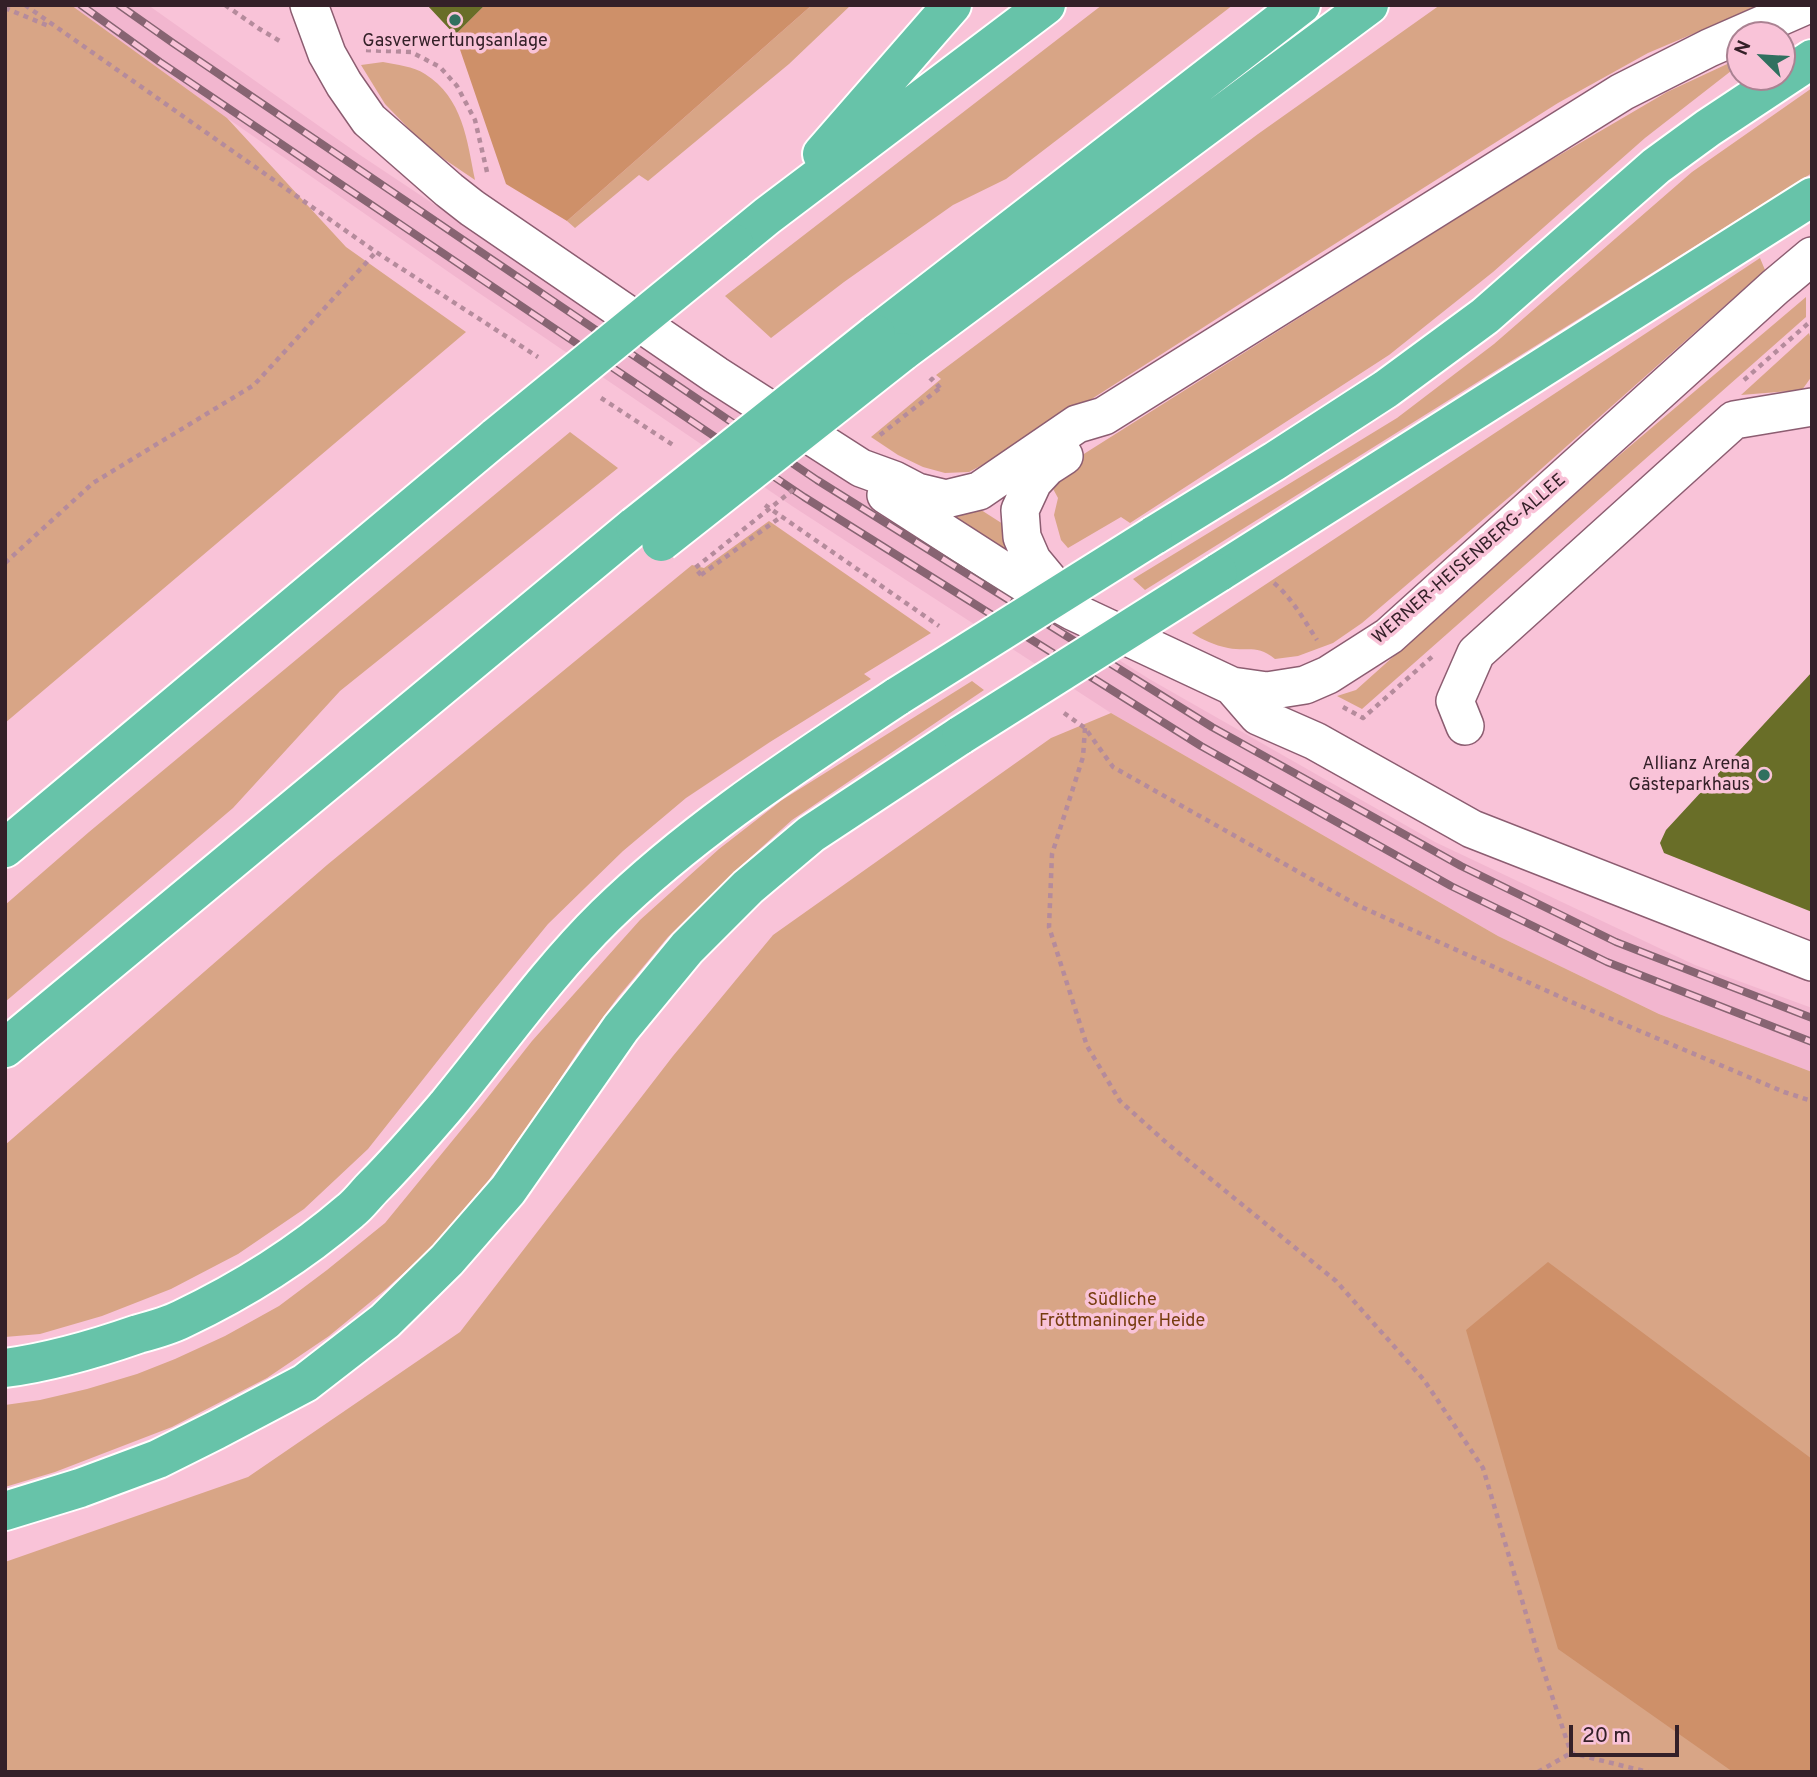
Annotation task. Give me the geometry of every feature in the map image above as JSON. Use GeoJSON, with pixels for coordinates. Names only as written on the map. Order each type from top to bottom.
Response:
{"type":"FeatureCollection","features":[{"type":"Feature","properties":{"kind":"highway"},"geometry":{"type":"LineString","coordinates":[[767,216],[952,5]]}},
{"type":"Feature","properties":{"kind":"highway"},"geometry":{"type":"LineString","coordinates":[[5,848],[496,437],[767,216],[1046,5]]}},
{"type":"Feature","properties":{"kind":"highway"},"geometry":{"type":"LineString","coordinates":[[5,1048],[551,596],[648,534],[889,343],[1301,5]]}},
{"type":"Feature","properties":{"kind":"highway"},"geometry":{"type":"LineString","coordinates":[[889,343],[1369,5]]}},
{"type":"Feature","properties":{"kind":"highway"},"geometry":{"type":"LineString","coordinates":[[5,1368],[96,1349],[179,1321],[243,1287],[295,1253],[351,1210],[400,1160],[557,969],[603,918],[702,830],[898,696],[1386,389],[1485,316],[1656,166],[1812,59]]}},
{"type":"Feature","properties":{"kind":"highway"},"geometry":{"type":"LineString","coordinates":[[5,1511],[80,1488],[158,1459],[204,1436],[305,1383],[385,1321],[447,1260],[508,1190],[621,1028],[687,948],[748,887],[811,834],[961,735],[1812,197]]}},
{"type":"Feature","properties":{"kind":"street"},"geometry":{"type":"LineString","coordinates":[[309,5],[327,54],[369,120],[449,190],[716,374],[870,453]]}},
{"type":"Feature","properties":{"kind":"street","name":"WERNER-HEISENBERG-ALLEE"},"geometry":{"type":"LineString","coordinates":[[870,453],[894,480],[917,492],[946,499],[979,491],[1077,424],[1104,416],[1622,92],[1709,48],[1807,5]]}},
{"type":"Feature","properties":{"kind":"street","name":"WERNER-HEISENBERG-ALLEE"},"geometry":{"type":"LineString","coordinates":[[870,453],[885,494],[1029,587],[1074,612],[1232,686],[1268,691],[1305,685],[1335,671],[1389,636],[1812,256]]}},
{"type":"Feature","properties":{"kind":"street"},"geometry":{"type":"LineString","coordinates":[[1465,726],[1455,701],[1476,653],[1734,420],[1812,407]]}},
{"type":"Feature","properties":{"kind":"street","name":"WERNER-HEISENBERG-ALLEE"},"geometry":{"type":"LineString","coordinates":[[1074,612],[1032,560],[1022,537],[1020,510],[1032,481],[1087,439],[1104,416]]}},
{"type":"Feature","properties":{"kind":"street"},"geometry":{"type":"LineString","coordinates":[[1232,686],[1258,716],[1315,741],[1472,829],[1812,962]]}},
{"type":"Feature","properties":{"kind":"path"},"geometry":{"type":"LineString","coordinates":[[5,563],[93,483],[254,385],[376,252],[25,5]]}},
{"type":"Feature","properties":{"kind":"path"},"geometry":{"type":"LineString","coordinates":[[225,5],[292,48],[327,54]]}},
{"type":"Feature","properties":{"kind":"path"},"geometry":{"type":"LineString","coordinates":[[5,8],[58,30]]}},
{"type":"Feature","properties":{"kind":"path"},"geometry":{"type":"LineString","coordinates":[[870,453],[940,388],[932,379],[922,388]]}},
{"type":"Feature","properties":{"kind":"path"},"geometry":{"type":"LineString","coordinates":[[782,516],[701,575],[695,568],[803,482]]}},
{"type":"Feature","properties":{"kind":"path"},"geometry":{"type":"LineString","coordinates":[[1269,578],[1298,611],[1335,671]]}},
{"type":"Feature","properties":{"kind":"path"},"geometry":{"type":"LineString","coordinates":[[1085,727],[1083,757],[1052,854],[1049,927],[1087,1046],[1120,1101],[1336,1281],[1424,1380],[1483,1468],[1537,1651],[1572,1753]]}},
{"type":"Feature","properties":{"kind":"path"},"geometry":{"type":"LineString","coordinates":[[1538,1772],[1572,1753],[1648,1772]]}},
{"type":"Feature","properties":{"kind":"shaded area"},"geometry":{"type":"Polygon","coordinates":[[[71,5],[148,5],[360,155],[839,474],[999,585],[1151,680],[1435,842],[1695,965],[1812,1008],[1812,1072],[1659,1014],[1498,936],[1111,713],[792,506],[476,291],[227,118],[71,5]]]}},
{"type":"Feature","properties":{"kind":"shaded area"},"geometry":{"type":"Polygon","coordinates":[[[485,5],[812,5],[567,221],[506,184],[455,35],[485,5]]]}},
{"type":"Feature","properties":{"kind":"shaded area"},"geometry":{"type":"Polygon","coordinates":[[[1548,1262],[1812,1459],[1812,1772],[1733,1772],[1558,1649],[1466,1330],[1548,1262]]]}},
{"type":"Feature","properties":{"kind":"green space"},"geometry":{"type":"Polygon","coordinates":[[[5,5],[71,5],[227,118],[346,247],[466,332],[5,723],[5,5]]]}},
{"type":"Feature","properties":{"kind":"green space"},"geometry":{"type":"Polygon","coordinates":[[[812,5],[851,5],[789,64],[648,181],[639,175],[575,228],[567,221],[812,5]]]}},
{"type":"Feature","properties":{"kind":"green space"},"geometry":{"type":"Polygon","coordinates":[[[1102,5],[1233,5],[1006,179],[953,205],[844,282],[771,338],[725,296],[1102,5]]]}},
{"type":"Feature","properties":{"kind":"green space"},"geometry":{"type":"Polygon","coordinates":[[[1440,5],[1761,5],[1648,53],[1558,103],[1020,445],[969,472],[945,473],[923,467],[871,437],[941,379],[936,375],[1258,134],[1440,5]]]}},
{"type":"Feature","properties":{"kind":"green space"},"geometry":{"type":"Polygon","coordinates":[[[383,62],[420,71],[448,95],[466,135],[475,180],[418,138],[385,104],[361,65],[383,62]]]}},
{"type":"Feature","properties":{"kind":"green space"},"geometry":{"type":"Polygon","coordinates":[[[1726,65],[1726,75],[1645,138],[1493,272],[1389,355],[1130,523],[1121,517],[1068,548],[1061,540],[1054,515],[1058,498],[1051,485],[1068,464],[1522,177],[1667,92],[1726,65]]]}},
{"type":"Feature","properties":{"kind":"green space"},"geometry":{"type":"Polygon","coordinates":[[[1812,88],[1812,173],[1145,590],[1133,579],[1397,418],[1494,344],[1692,172],[1812,88]]]}},
{"type":"Feature","properties":{"kind":"green space"},"geometry":{"type":"Polygon","coordinates":[[[1760,258],[1765,270],[1514,493],[1362,623],[1333,643],[1298,656],[1275,659],[1257,650],[1218,645],[1192,633],[1760,258]]]}},
{"type":"Feature","properties":{"kind":"green space"},"geometry":{"type":"Polygon","coordinates":[[[1806,297],[1806,317],[1362,709],[1337,696],[1356,690],[1603,469],[1806,297]]]}},
{"type":"Feature","properties":{"kind":"green space"},"geometry":{"type":"Polygon","coordinates":[[[1809,333],[1812,343],[1812,376],[1802,390],[1741,395],[1809,333]]]}},
{"type":"Feature","properties":{"kind":"green space"},"geometry":{"type":"Polygon","coordinates":[[[570,432],[618,468],[340,691],[233,808],[5,1002],[5,905],[570,432]]]}},
{"type":"Feature","properties":{"kind":"green space"},"geometry":{"type":"Polygon","coordinates":[[[978,508],[1003,524],[1008,550],[1006,555],[943,519],[978,508]]]}},
{"type":"Feature","properties":{"kind":"green space"},"geometry":{"type":"Polygon","coordinates":[[[769,521],[931,633],[864,674],[871,679],[686,798],[623,851],[548,924],[368,1149],[304,1209],[238,1254],[171,1289],[102,1316],[40,1334],[5,1337],[5,1145],[327,865],[692,565],[704,568],[769,521]]]}},
{"type":"Feature","properties":{"kind":"green space"},"geometry":{"type":"Polygon","coordinates":[[[972,681],[984,690],[792,820],[668,937],[581,1047],[488,1181],[430,1249],[385,1290],[329,1336],[267,1378],[172,1427],[55,1472],[5,1487],[5,1405],[87,1389],[137,1374],[225,1336],[279,1306],[385,1223],[532,1041],[640,920],[719,849],[782,800],[972,681]]]}},
{"type":"Feature","properties":{"kind":"green space","name":"Südliche Fröttmaninger Heide"},"geometry":{"type":"Polygon","coordinates":[[[1111,713],[1498,936],[1659,1014],[1812,1072],[1812,1772],[5,1772],[5,1562],[248,1477],[460,1332],[673,1056],[773,935],[1051,738],[1111,713]]]}},
{"type":"Feature","properties":{"kind":"building","name":"Gasverwertungsanlage"},"geometry":{"type":"Polygon","coordinates":[[[427,5],[485,5],[455,35],[427,5]]]}},
{"type":"Feature","properties":{"kind":"building","name":"Allianz Arena Gästeparkhaus"},"geometry":{"type":"Polygon","coordinates":[[[1812,672],[1812,912],[1664,853],[1660,843],[1666,830],[1812,672]]]}},
{"type":"Feature","properties":{"kind":"railway"},"geometry":{"type":"LineString","coordinates":[[81,5],[160,62],[804,497],[1201,746],[1451,886],[1607,962],[1812,1042]]}},
{"type":"Feature","properties":{"kind":"railway"},"geometry":{"type":"LineString","coordinates":[[119,5],[817,480],[1212,727],[1461,866],[1616,942],[1812,1018]]}},
{"type":"Feature","properties":{"kind":"place","name":"Gasverwertungsanlage"},"geometry":{"type":"Point","coordinates":[455,20]}},
{"type":"Feature","properties":{"kind":"place","name":"Allianz Arena Gästeparkhaus"},"geometry":{"type":"Point","coordinates":[1764,775]}}]}
